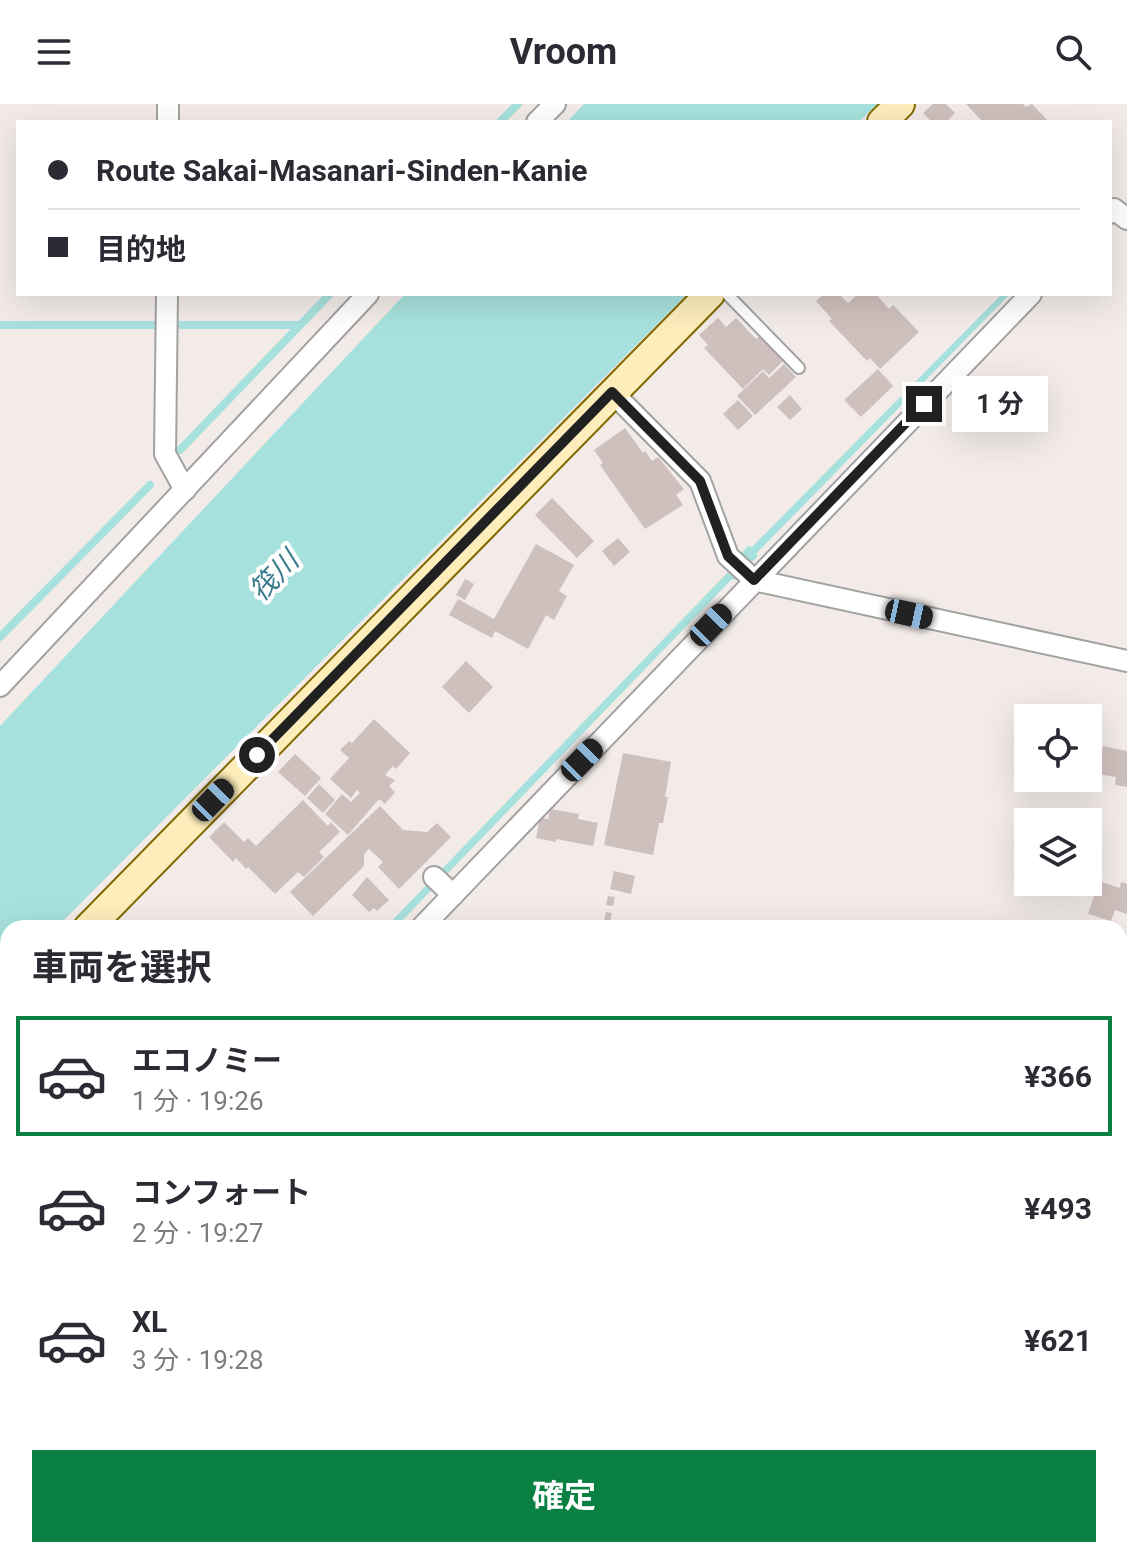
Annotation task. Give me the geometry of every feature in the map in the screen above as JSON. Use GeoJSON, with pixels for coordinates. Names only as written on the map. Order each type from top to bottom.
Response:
{"type":"FeatureCollection","features":[{"type":"Feature","properties":{"kind":"main road"},"geometry":{"type":"LineString","coordinates":[[884,120],[900,104]]}},
{"type":"Feature","properties":{"kind":"main road"},"geometry":{"type":"LineString","coordinates":[[96,920],[708,296]]}},
{"type":"Feature","properties":{"kind":"street"},"geometry":{"type":"LineString","coordinates":[[539,120],[555,104]]}},
{"type":"Feature","properties":{"kind":"street"},"geometry":{"type":"LineString","coordinates":[[167,296],[165,454],[185,490]]}},
{"type":"Feature","properties":{"kind":"street"},"geometry":{"type":"LineString","coordinates":[[0,686],[366,296]]}},
{"type":"Feature","properties":{"kind":"street"},"geometry":{"type":"LineString","coordinates":[[425,920],[444,887],[754,580],[1029,296]]}},
{"type":"Feature","properties":{"kind":"street"},"geometry":{"type":"LineString","coordinates":[[612,392],[700,481],[728,556],[754,580],[1127,661]]}},
{"type":"Feature","properties":{"kind":"lane"},"geometry":{"type":"LineString","coordinates":[[729,296],[799,368]]}},
{"type":"Feature","properties":{"kind":"water"},"geometry":{"type":"Polygon","coordinates":[[[584,104],[877,104],[861,120],[569,120],[584,104]]]}},
{"type":"Feature","properties":{"kind":"water","name":"筏川"},"geometry":{"type":"Polygon","coordinates":[[[403,296],[685,296],[64,920],[0,920],[0,726],[403,296]]]}},
{"type":"Feature","properties":{"kind":"water"},"geometry":{"type":"Polygon","coordinates":[[[1000,296],[1008,296],[403,920],[393,920],[728,572],[726,569],[748,546],[752,547],[1000,296]]]}},
{"type":"Feature","properties":{"kind":"building"},"geometry":{"type":"Polygon","coordinates":[[[933,104],[946,104],[955,113],[948,120],[930,120],[923,113],[933,104]]]}},
{"type":"Feature","properties":{"kind":"building"},"geometry":{"type":"Polygon","coordinates":[[[966,104],[1023,104],[1026,107],[1032,104],[1047,120],[981,120],[966,104]]]}},
{"type":"Feature","properties":{"kind":"building"},"geometry":{"type":"Polygon","coordinates":[[[822,296],[841,296],[848,303],[856,296],[878,296],[889,309],[893,305],[919,332],[880,369],[870,358],[867,361],[829,321],[832,319],[816,301],[822,296]]]}},
{"type":"Feature","properties":{"kind":"building"},"geometry":{"type":"Polygon","coordinates":[[[718,318],[726,327],[736,318],[756,339],[760,336],[783,361],[769,375],[763,369],[743,389],[704,348],[708,345],[699,335],[718,318]]]}},
{"type":"Feature","properties":{"kind":"building"},"geometry":{"type":"Polygon","coordinates":[[[784,364],[796,377],[755,415],[737,396],[763,371],[769,378],[784,364]]]}},
{"type":"Feature","properties":{"kind":"building"},"geometry":{"type":"Polygon","coordinates":[[[878,369],[893,386],[861,417],[844,400],[878,369]]]}},
{"type":"Feature","properties":{"kind":"building"},"geometry":{"type":"Polygon","coordinates":[[[790,395],[802,409],[790,420],[777,407],[790,395]]]}},
{"type":"Feature","properties":{"kind":"building"},"geometry":{"type":"Polygon","coordinates":[[[738,400],[753,416],[738,430],[723,414],[738,400]]]}},
{"type":"Feature","properties":{"kind":"building"},"geometry":{"type":"Polygon","coordinates":[[[625,428],[643,453],[645,451],[652,461],[658,457],[684,489],[676,495],[683,505],[645,529],[600,465],[603,463],[594,450],[625,428]]]}},
{"type":"Feature","properties":{"kind":"building"},"geometry":{"type":"Polygon","coordinates":[[[552,498],[594,541],[577,558],[535,515],[552,498]]]}},
{"type":"Feature","properties":{"kind":"building"},"geometry":{"type":"Polygon","coordinates":[[[618,538],[630,552],[614,566],[602,551],[618,538]]]}},
{"type":"Feature","properties":{"kind":"building"},"geometry":{"type":"Polygon","coordinates":[[[536,544],[574,565],[559,591],[567,596],[554,620],[546,615],[528,649],[495,631],[492,638],[449,615],[458,599],[494,619],[536,544]]]}},
{"type":"Feature","properties":{"kind":"building"},"geometry":{"type":"Polygon","coordinates":[[[465,579],[474,584],[465,600],[456,595],[465,579]]]}},
{"type":"Feature","properties":{"kind":"building"},"geometry":{"type":"Polygon","coordinates":[[[466,661],[493,687],[469,713],[442,687],[466,661]]]}},
{"type":"Feature","properties":{"kind":"building"},"geometry":{"type":"Polygon","coordinates":[[[374,719],[410,753],[396,769],[393,766],[385,775],[395,780],[389,786],[395,792],[385,804],[379,799],[348,835],[325,814],[342,794],[351,802],[360,793],[357,790],[351,798],[330,779],[349,758],[340,750],[349,741],[352,743],[374,719]]]}},
{"type":"Feature","properties":{"kind":"building"},"geometry":{"type":"Polygon","coordinates":[[[1103,746],[1127,751],[1127,787],[1115,785],[1116,777],[1102,775],[1103,746]]]}},
{"type":"Feature","properties":{"kind":"building"},"geometry":{"type":"Polygon","coordinates":[[[623,753],[671,762],[663,823],[659,823],[653,855],[604,845],[623,753]]]}},
{"type":"Feature","properties":{"kind":"building"},"geometry":{"type":"Polygon","coordinates":[[[295,754],[321,778],[305,796],[278,772],[295,754]]]}},
{"type":"Feature","properties":{"kind":"building"},"geometry":{"type":"Polygon","coordinates":[[[319,784],[335,800],[323,813],[307,798],[319,784]]]}},
{"type":"Feature","properties":{"kind":"building"},"geometry":{"type":"Polygon","coordinates":[[[303,800],[328,826],[331,822],[340,832],[319,852],[324,857],[304,877],[298,872],[275,894],[248,867],[246,869],[236,858],[233,862],[209,837],[224,822],[244,842],[248,838],[256,846],[303,800]]]}},
{"type":"Feature","properties":{"kind":"building"},"geometry":{"type":"Polygon","coordinates":[[[380,806],[403,830],[427,832],[437,823],[451,837],[399,889],[378,867],[383,862],[369,849],[364,854],[364,866],[313,916],[290,892],[380,806]]]}},
{"type":"Feature","properties":{"kind":"building"},"geometry":{"type":"Polygon","coordinates":[[[550,809],[579,814],[578,819],[598,823],[593,846],[536,838],[540,818],[548,819],[550,809]]]}},
{"type":"Feature","properties":{"kind":"building"},"geometry":{"type":"Polygon","coordinates":[[[614,871],[635,876],[631,894],[610,889],[614,871]]]}},
{"type":"Feature","properties":{"kind":"building"},"geometry":{"type":"Polygon","coordinates":[[[367,877],[389,900],[377,911],[374,908],[369,912],[352,895],[367,877]]]}},
{"type":"Feature","properties":{"kind":"building"},"geometry":{"type":"Polygon","coordinates":[[[1102,882],[1120,888],[1121,882],[1127,884],[1127,914],[1115,910],[1111,920],[1088,914],[1094,896],[1102,896],[1102,882]]]}},
{"type":"Feature","properties":{"kind":"building"},"geometry":{"type":"Polygon","coordinates":[[[608,896],[615,897],[613,906],[606,905],[608,896]]]}},
{"type":"Feature","properties":{"kind":"building"},"geometry":{"type":"Polygon","coordinates":[[[606,912],[612,913],[610,920],[604,920],[606,912]]]}},
{"type":"Feature","properties":{"kind":"waterway"},"geometry":{"type":"LineString","coordinates":[[502,120],[518,104]]}},
{"type":"Feature","properties":{"kind":"waterway"},"geometry":{"type":"LineString","coordinates":[[180,450],[328,296]]}},
{"type":"Feature","properties":{"kind":"waterway"},"geometry":{"type":"LineString","coordinates":[[0,325],[157,325]]}},
{"type":"Feature","properties":{"kind":"waterway"},"geometry":{"type":"LineString","coordinates":[[181,325],[299,325]]}},
{"type":"Feature","properties":{"kind":"waterway"},"geometry":{"type":"LineString","coordinates":[[0,637],[150,485]]}},
{"type":"Feature","properties":{"kind":"route"},"geometry":{"type":"LineString","coordinates":[[257,755],[612,392],[700,481],[728,556],[754,580],[924,404]]}}]}
